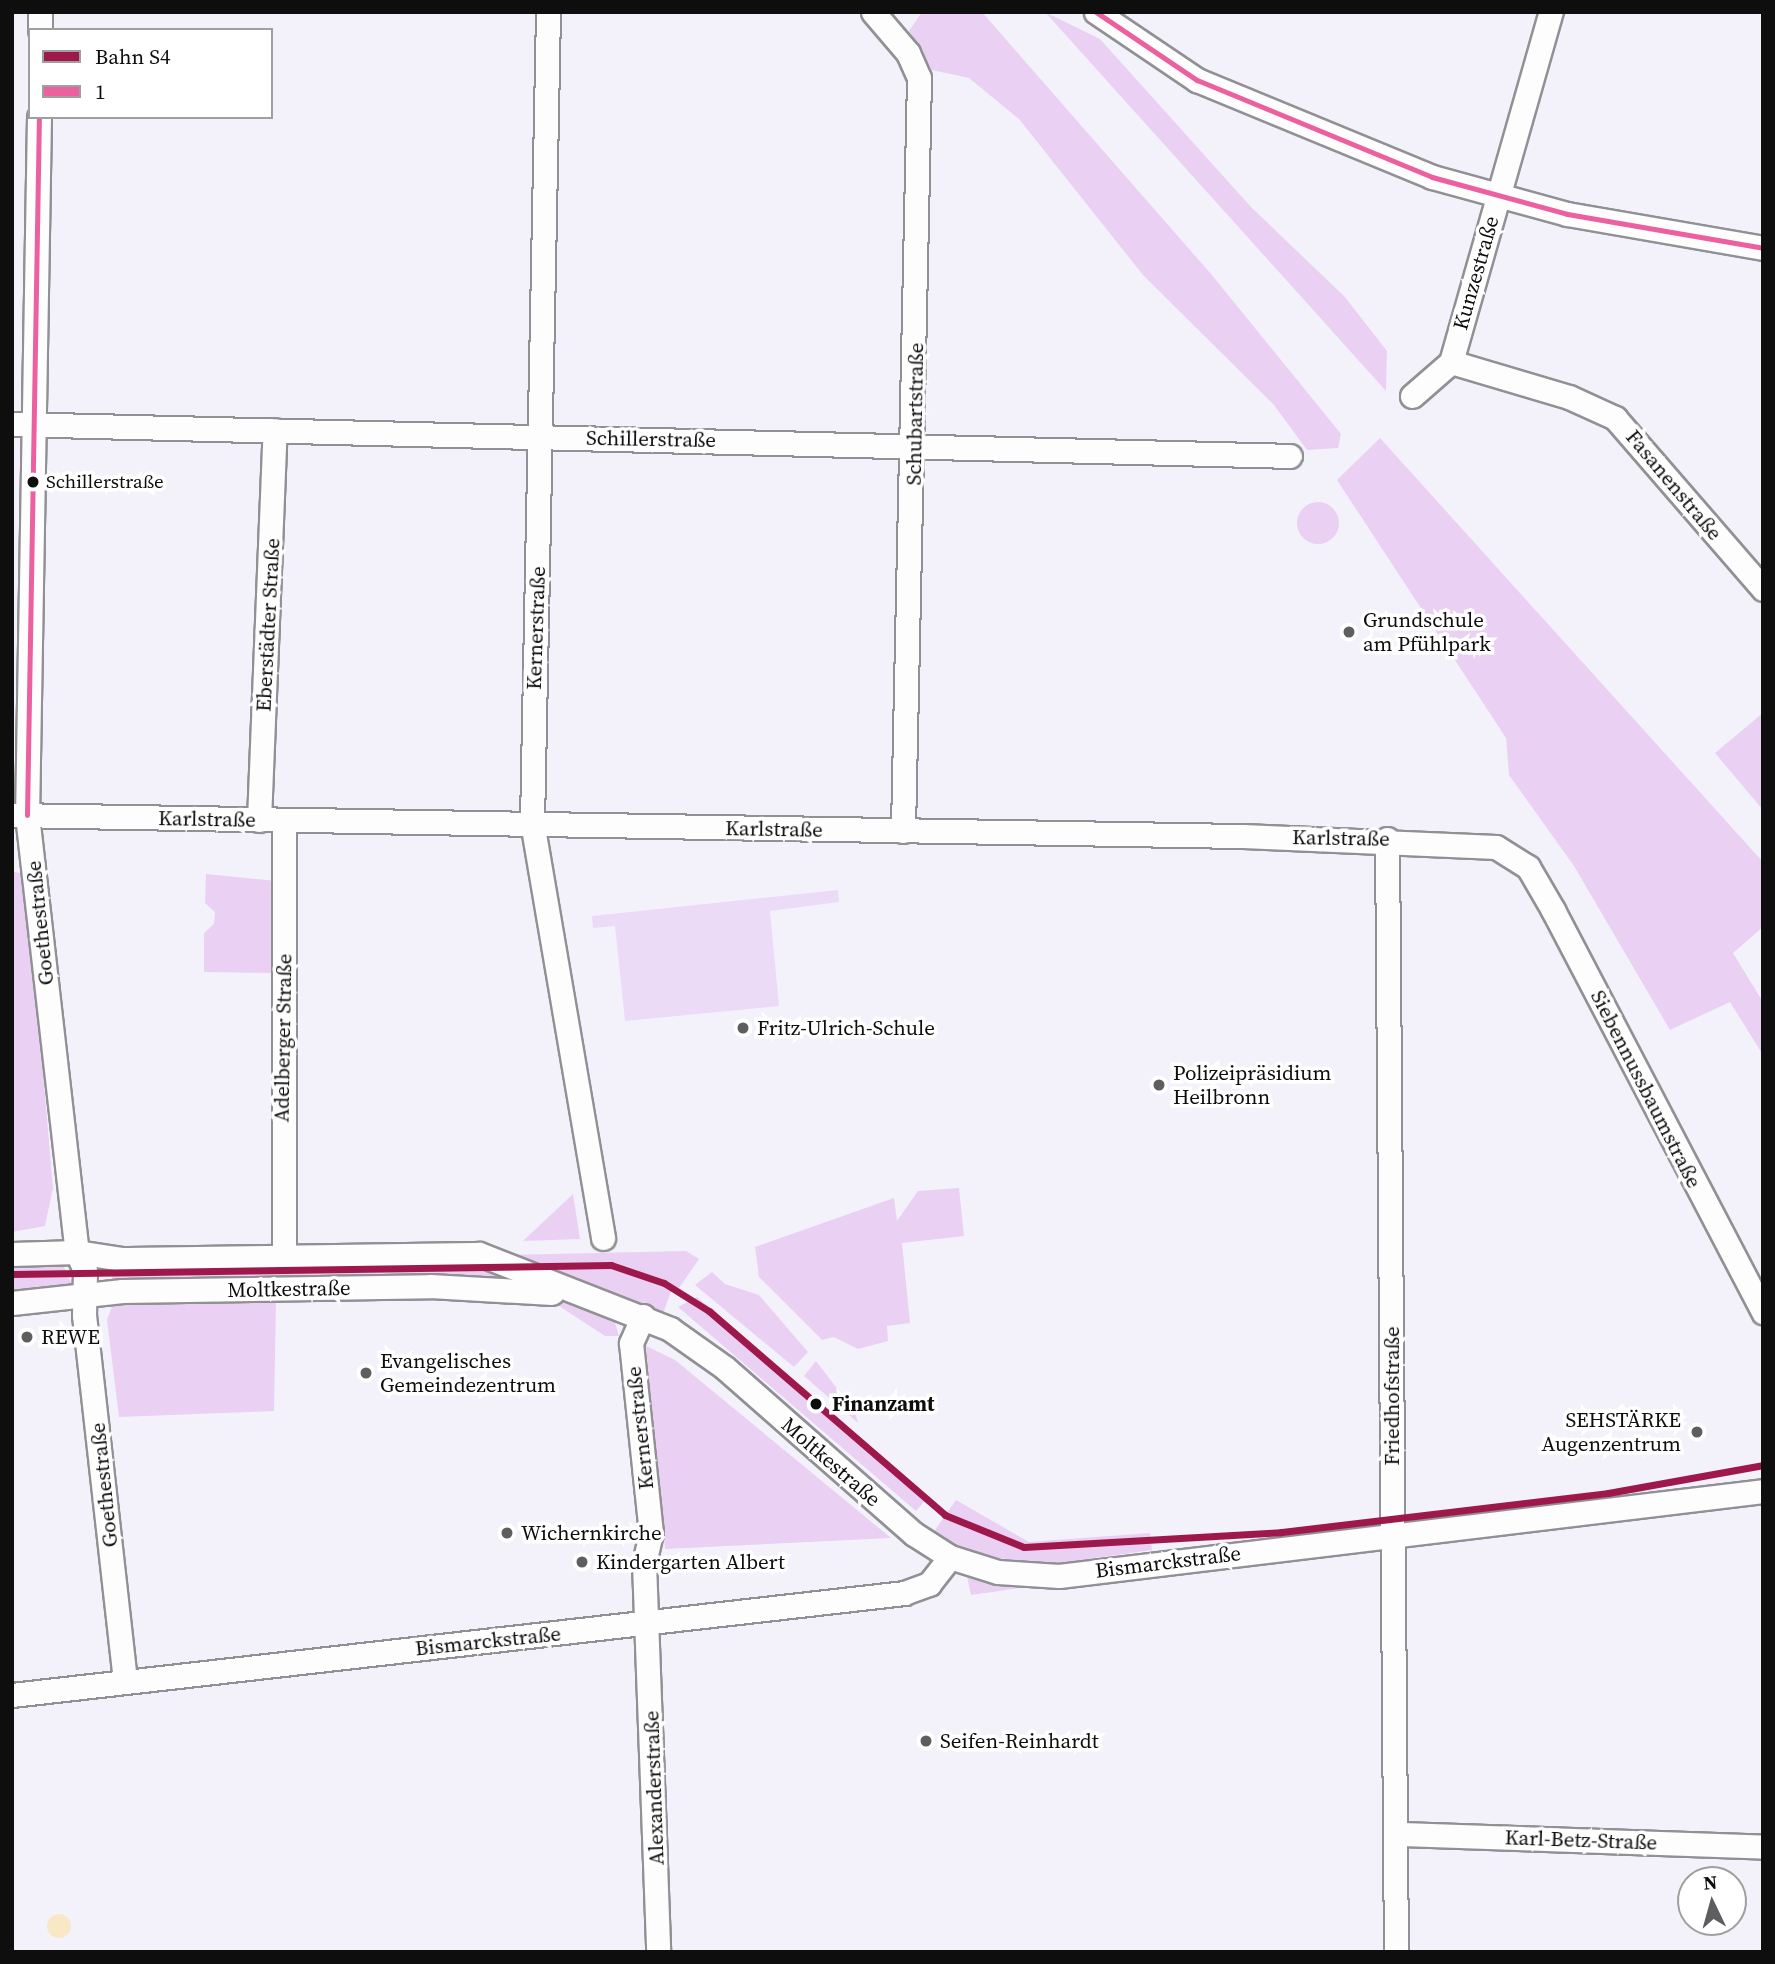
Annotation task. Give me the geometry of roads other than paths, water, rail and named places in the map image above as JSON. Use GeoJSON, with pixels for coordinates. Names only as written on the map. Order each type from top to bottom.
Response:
{"type":"FeatureCollection","features":[{"type":"Feature","properties":{"kind":"street","name":"Kernerstraße"},"geometry":{"type":"LineString","coordinates":[[548,12],[532,822],[603,1238]]}},
{"type":"Feature","properties":{"kind":"street","name":"Schubartstraße"},"geometry":{"type":"LineString","coordinates":[[873,12],[908,53],[919,78],[914,446],[903,831]]}},
{"type":"Feature","properties":{"kind":"street"},"geometry":{"type":"LineString","coordinates":[[1096,12],[1197,80],[1369,154],[1498,197],[1763,248]]}},
{"type":"Feature","properties":{"kind":"street","name":"Kunzestraße"},"geometry":{"type":"LineString","coordinates":[[1451,362],[1551,12]]}},
{"type":"Feature","properties":{"kind":"street","name":"Goethestraße"},"geometry":{"type":"LineString","coordinates":[[39,119],[23,424],[20,815],[84,1296],[125,1681]]}},
{"type":"Feature","properties":{"kind":"street"},"geometry":{"type":"LineString","coordinates":[[1412,396],[1451,362]]}},
{"type":"Feature","properties":{"kind":"street","name":"Fasanenstraße"},"geometry":{"type":"LineString","coordinates":[[1451,362],[1569,397],[1615,418],[1763,589]]}},
{"type":"Feature","properties":{"kind":"street","name":"Schillerstraße"},"geometry":{"type":"LineString","coordinates":[[23,424],[1290,456]]}},
{"type":"Feature","properties":{"kind":"street","name":"Eberstädter Straße"},"geometry":{"type":"LineString","coordinates":[[259,820],[275,430]]}},
{"type":"Feature","properties":{"kind":"street","name":"Karlstraße"},"geometry":{"type":"LineString","coordinates":[[20,815],[1387,839],[1496,847],[1528,867]]}},
{"type":"Feature","properties":{"kind":"street","name":"Adelberger Straße"},"geometry":{"type":"LineString","coordinates":[[284,820],[284,1256]]}},
{"type":"Feature","properties":{"kind":"street","name":"Friedhofstraße"},"geometry":{"type":"LineString","coordinates":[[1387,839],[1399,1834],[1396,1952]]}},
{"type":"Feature","properties":{"kind":"street","name":"Siebennussbaumstraße"},"geometry":{"type":"LineString","coordinates":[[1528,867],[1763,1312]]}},
{"type":"Feature","properties":{"kind":"street","name":"Moltkestraße"},"geometry":{"type":"LineString","coordinates":[[12,1254],[77,1252],[111,1259],[463,1252],[566,1292],[643,1316],[710,1356],[914,1534]]}},
{"type":"Feature","properties":{"kind":"street","name":"Moltkestraße"},"geometry":{"type":"LineString","coordinates":[[12,1303],[84,1296],[430,1286],[566,1292]]}},
{"type":"Feature","properties":{"kind":"street","name":"Kernerstraße"},"geometry":{"type":"LineString","coordinates":[[643,1316],[631,1343],[651,1534],[644,1563],[649,1625]]}},
{"type":"Feature","properties":{"kind":"street","name":"Bismarckstraße"},"geometry":{"type":"LineString","coordinates":[[914,1534],[950,1558],[998,1572],[1059,1576],[1763,1491]]}},
{"type":"Feature","properties":{"kind":"street","name":"Bismarckstraße"},"geometry":{"type":"LineString","coordinates":[[12,1695],[649,1625],[904,1593],[929,1584],[950,1558]]}},
{"type":"Feature","properties":{"kind":"street","name":"Alexanderstraße"},"geometry":{"type":"LineString","coordinates":[[649,1625],[658,1952]]}},
{"type":"Feature","properties":{"kind":"street","name":"Karl-Betz-Straße"},"geometry":{"type":"LineString","coordinates":[[1399,1834],[1763,1847]]}},
{"type":"Feature","properties":{"kind":"rail line","name":"S4"},"geometry":{"type":"LineString","coordinates":[[12,1274],[611,1265],[664,1283],[709,1311],[945,1515],[1024,1547],[1281,1532],[1608,1493],[1763,1465]]}},
{"type":"Feature","properties":{"kind":"place","name":"Schillerstraße"},"geometry":{"type":"Point","coordinates":[33,482]}},
{"type":"Feature","properties":{"kind":"place","name":"Grundschule am Pfühlpark"},"geometry":{"type":"Point","coordinates":[1349,632]}},
{"type":"Feature","properties":{"kind":"place","name":"Fritz-Ulrich-Schule"},"geometry":{"type":"Point","coordinates":[743,1028]}},
{"type":"Feature","properties":{"kind":"place","name":"Polizeipräsidium Heilbronn"},"geometry":{"type":"Point","coordinates":[1159,1085]}},
{"type":"Feature","properties":{"kind":"place","name":"REWE"},"geometry":{"type":"Point","coordinates":[27,1337]}},
{"type":"Feature","properties":{"kind":"place","name":"Evangelisches Gemeindezentrum"},"geometry":{"type":"Point","coordinates":[366,1373]}},
{"type":"Feature","properties":{"kind":"place","name":"Finanzamt"},"geometry":{"type":"Point","coordinates":[816,1404]}},
{"type":"Feature","properties":{"kind":"place","name":"SEHSTÄRKE Augenzentrum"},"geometry":{"type":"Point","coordinates":[1697,1432]}},
{"type":"Feature","properties":{"kind":"place","name":"Wichernkirche"},"geometry":{"type":"Point","coordinates":[507,1533]}},
{"type":"Feature","properties":{"kind":"place","name":"Kindergarten Albert"},"geometry":{"type":"Point","coordinates":[582,1562]}},
{"type":"Feature","properties":{"kind":"place","name":"Seifen-Reinhardt"},"geometry":{"type":"Point","coordinates":[926,1741]}}]}
